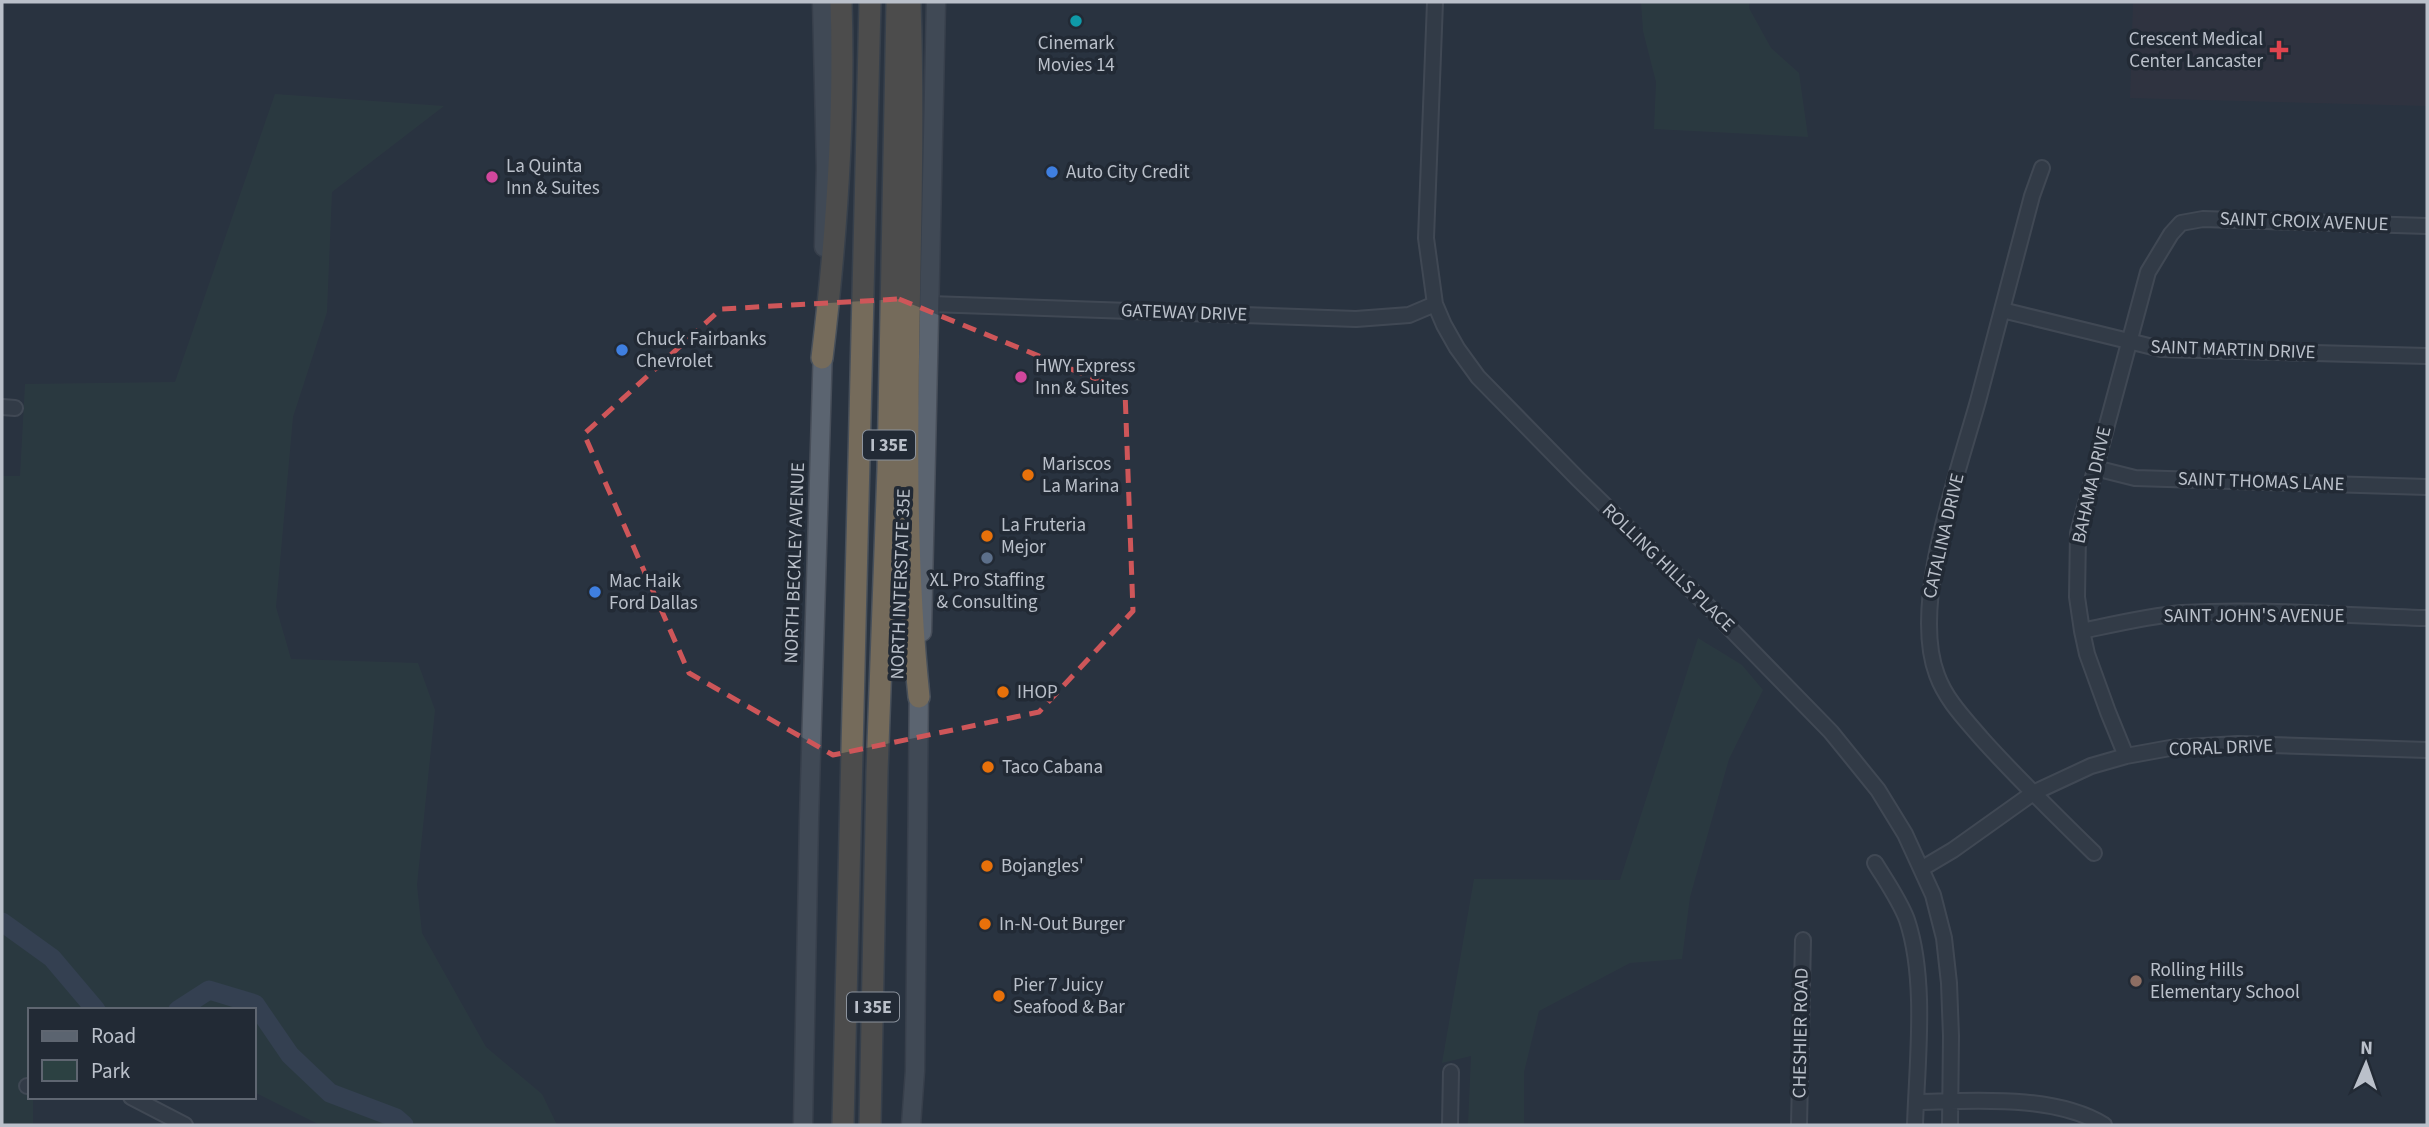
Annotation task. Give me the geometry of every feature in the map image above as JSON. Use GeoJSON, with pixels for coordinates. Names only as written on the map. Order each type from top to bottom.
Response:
{"type":"FeatureCollection","features":[{"type":"Feature","properties":{"kind":"highway"},"geometry":{"type":"LineString","coordinates":[[822,358],[839,156],[841,2]]}},
{"type":"Feature","properties":{"kind":"highway","name":"I 35E"},"geometry":{"type":"LineString","coordinates":[[843,1125],[870,2]]}},
{"type":"Feature","properties":{"kind":"highway","name":"I 35E"},"geometry":{"type":"LineString","coordinates":[[870,1125],[897,2]]}},
{"type":"Feature","properties":{"kind":"highway"},"geometry":{"type":"LineString","coordinates":[[910,2],[913,127],[908,493],[911,622],[919,697]]}},
{"type":"Feature","properties":{"kind":"main road","name":"NORTH BECKLEY AVENUE"},"geometry":{"type":"LineString","coordinates":[[803,1125],[826,168],[822,2]]}},
{"type":"Feature","properties":{"kind":"main road","name":"NORTH INTERSTATE 35E"},"geometry":{"type":"LineString","coordinates":[[911,1125],[915,1044],[919,697],[936,2]]}},
{"type":"Feature","properties":{"kind":"street","name":"ROLLING HILLS PLACE"},"geometry":{"type":"LineString","coordinates":[[1435,2],[1426,238],[1435,304],[1457,348],[1478,377],[1831,732],[1878,790],[1905,834],[1933,895],[1944,938],[1950,983],[1950,1125]]}},
{"type":"Feature","properties":{"kind":"street","name":"CATALINA DRIVE"},"geometry":{"type":"LineString","coordinates":[[2042,169],[2032,196],[1943,529],[1930,590],[1928,648],[1937,676],[1954,707],[2033,793],[2094,853]]}},
{"type":"Feature","properties":{"kind":"street","name":"SAINT CROIX AVENUE"},"geometry":{"type":"LineString","coordinates":[[2181,223],[2203,219],[2427,226]]}},
{"type":"Feature","properties":{"kind":"street","name":"BAHAMA DRIVE"},"geometry":{"type":"LineString","coordinates":[[2126,756],[2087,654],[2082,631],[2077,597],[2078,533],[2148,272],[2171,234],[2181,223]]}},
{"type":"Feature","properties":{"kind":"street","name":"GATEWAY DRIVE"},"geometry":{"type":"LineString","coordinates":[[930,304],[1356,319],[1409,315],[1435,304]]}},
{"type":"Feature","properties":{"kind":"street","name":"SAINT MARTIN DRIVE"},"geometry":{"type":"LineString","coordinates":[[2002,310],[2161,349],[2427,356]]}},
{"type":"Feature","properties":{"kind":"street","name":"SAINT THOMAS LANE"},"geometry":{"type":"LineString","coordinates":[[2095,468],[2135,478],[2427,487]]}},
{"type":"Feature","properties":{"kind":"street","name":"SAINT JOHN'S AVENUE"},"geometry":{"type":"LineString","coordinates":[[2082,631],[2147,617],[2182,613],[2427,618]]}},
{"type":"Feature","properties":{"kind":"street","name":"CORAL DRIVE"},"geometry":{"type":"LineString","coordinates":[[1920,869],[1953,850],[2033,793],[2091,766],[2126,756],[2170,748],[2238,744],[2427,750]]}},
{"type":"Feature","properties":{"kind":"street"},"geometry":{"type":"LineString","coordinates":[[1875,863],[1906,919],[1913,949],[1919,1003],[1915,1125]]}},
{"type":"Feature","properties":{"kind":"street","name":"CHESHIER ROAD"},"geometry":{"type":"LineString","coordinates":[[1799,1125],[1803,940]]}},
{"type":"Feature","properties":{"kind":"street"},"geometry":{"type":"LineString","coordinates":[[1450,1125],[1451,1072]]}},
{"type":"Feature","properties":{"kind":"street"},"geometry":{"type":"LineString","coordinates":[[135,1099],[185,1125]]}},
{"type":"Feature","properties":{"kind":"street"},"geometry":{"type":"LineString","coordinates":[[1916,1102],[2015,1102],[2089,1116],[2104,1125]]}},
{"type":"Feature","properties":{"kind":"highlighted area"},"geometry":{"type":"Polygon","coordinates":[[[899,299],[1125,391],[1133,611],[1039,712],[833,755],[689,673],[584,434],[721,309],[899,299]]]}},
{"type":"Feature","properties":{"kind":"shaded area","name":"Crescent Medical Center Lancaster"},"geometry":{"type":"Polygon","coordinates":[[[2133,2],[2427,2],[2427,106],[2130,98],[2133,2]]]}},
{"type":"Feature","properties":{"kind":"green space"},"geometry":{"type":"Polygon","coordinates":[[[1641,2],[1749,2],[1749,8],[1771,48],[1799,73],[1808,137],[1654,129],[1656,82],[1643,31],[1641,2]]]}},
{"type":"Feature","properties":{"kind":"green space"},"geometry":{"type":"Polygon","coordinates":[[[275,94],[444,106],[332,192],[327,312],[293,417],[276,607],[291,659],[418,663],[435,710],[417,885],[422,933],[486,1047],[542,1094],[557,1125],[320,1125],[256,1093],[256,1008],[28,1008],[28,1099],[33,1099],[33,1125],[2,1125],[2,476],[20,476],[25,384],[175,382],[275,94]]]}},
{"type":"Feature","properties":{"kind":"green space"},"geometry":{"type":"Polygon","coordinates":[[[1698,638],[1742,665],[1763,690],[1729,759],[1690,897],[1682,959],[1630,963],[1539,1011],[1524,1072],[1524,1125],[1468,1125],[1471,1056],[1442,1063],[1474,879],[1620,880],[1698,638]]]}},
{"type":"Feature","properties":{"kind":"waterway"},"geometry":{"type":"LineString","coordinates":[[2,922],[52,958],[94,1008]]}},
{"type":"Feature","properties":{"kind":"waterway"},"geometry":{"type":"LineString","coordinates":[[181,1008],[209,990],[255,1004],[290,1055],[330,1093],[396,1118],[404,1125]]}},
{"type":"Feature","properties":{"kind":"place","name":"Cinemark Movies 14"},"geometry":{"type":"Point","coordinates":[1076,21]}},
{"type":"Feature","properties":{"kind":"place","name":"Crescent Medical Center Lancaster"},"geometry":{"type":"Point","coordinates":[2279,50]}},
{"type":"Feature","properties":{"kind":"place","name":"Auto City Credit"},"geometry":{"type":"Point","coordinates":[1052,172]}},
{"type":"Feature","properties":{"kind":"place","name":"La Quinta Inn & Suites"},"geometry":{"type":"Point","coordinates":[492,177]}},
{"type":"Feature","properties":{"kind":"place","name":"Chuck Fairbanks Chevrolet"},"geometry":{"type":"Point","coordinates":[622,350]}},
{"type":"Feature","properties":{"kind":"place","name":"HWY Express Inn & Suites"},"geometry":{"type":"Point","coordinates":[1021,377]}},
{"type":"Feature","properties":{"kind":"place","name":"Mariscos La Marina"},"geometry":{"type":"Point","coordinates":[1028,475]}},
{"type":"Feature","properties":{"kind":"place","name":"La Fruteria Mejor"},"geometry":{"type":"Point","coordinates":[987,536]}},
{"type":"Feature","properties":{"kind":"place","name":"XL Pro Staffing & Consulting"},"geometry":{"type":"Point","coordinates":[987,558]}},
{"type":"Feature","properties":{"kind":"place","name":"Mac Haik Ford Dallas"},"geometry":{"type":"Point","coordinates":[595,592]}},
{"type":"Feature","properties":{"kind":"place","name":"IHOP"},"geometry":{"type":"Point","coordinates":[1003,692]}},
{"type":"Feature","properties":{"kind":"place","name":"Taco Cabana"},"geometry":{"type":"Point","coordinates":[988,767]}},
{"type":"Feature","properties":{"kind":"place","name":"Bojangles'"},"geometry":{"type":"Point","coordinates":[987,866]}},
{"type":"Feature","properties":{"kind":"place","name":"In-N-Out Burger"},"geometry":{"type":"Point","coordinates":[985,924]}},
{"type":"Feature","properties":{"kind":"place","name":"Rolling Hills Elementary School"},"geometry":{"type":"Point","coordinates":[2136,981]}},
{"type":"Feature","properties":{"kind":"place","name":"Pier 7 Juicy Seafood & Bar"},"geometry":{"type":"Point","coordinates":[999,996]}}]}
